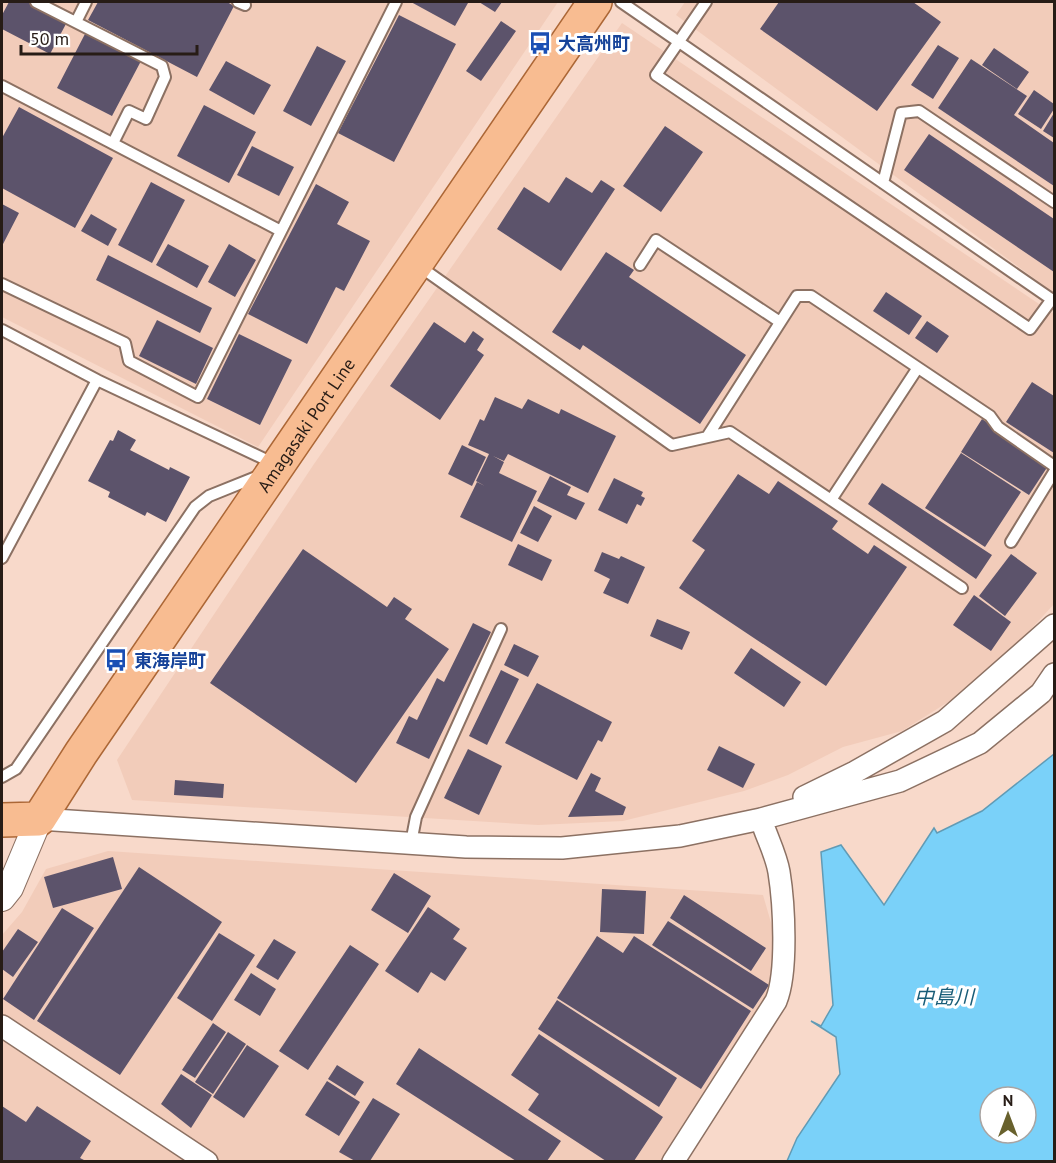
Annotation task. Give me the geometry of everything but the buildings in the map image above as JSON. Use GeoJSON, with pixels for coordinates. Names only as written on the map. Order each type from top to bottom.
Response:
{"type":"FeatureCollection","features":[{"type":"Feature","properties":{"kind":"main road","name":"Amagasaki Port Line"},"geometry":{"type":"LineString","coordinates":[[39,819],[81,753],[595,2]]}},
{"type":"Feature","properties":{"kind":"main road"},"geometry":{"type":"LineString","coordinates":[[2,820],[39,819]]}},
{"type":"Feature","properties":{"kind":"street"},"geometry":{"type":"LineString","coordinates":[[760,819],[855,772],[945,721],[1054,626]]}},
{"type":"Feature","properties":{"kind":"street"},"geometry":{"type":"LineString","coordinates":[[2,857],[39,819],[466,847],[562,848],[680,836],[760,819],[900,781],[980,743],[1041,693],[1054,674]]}},
{"type":"Feature","properties":{"kind":"street"},"geometry":{"type":"LineString","coordinates":[[2,898],[10,888],[39,819]]}},
{"type":"Feature","properties":{"kind":"street"},"geometry":{"type":"LineString","coordinates":[[674,1161],[776,1001],[782,987],[784,965],[779,871],[760,819]]}},
{"type":"Feature","properties":{"kind":"street"},"geometry":{"type":"LineString","coordinates":[[2,1026],[207,1161]]}},
{"type":"Feature","properties":{"kind":"lane"},"geometry":{"type":"LineString","coordinates":[[36,2],[162,66],[165,77],[146,119],[129,111],[113,143]]}},
{"type":"Feature","properties":{"kind":"lane"},"geometry":{"type":"LineString","coordinates":[[76,22],[86,2]]}},
{"type":"Feature","properties":{"kind":"lane"},"geometry":{"type":"LineString","coordinates":[[2,284],[125,343],[129,361],[198,397],[396,2]]}},
{"type":"Feature","properties":{"kind":"lane"},"geometry":{"type":"LineString","coordinates":[[621,2],[679,43],[1053,300],[1030,329],[656,75],[679,43],[706,2]]}},
{"type":"Feature","properties":{"kind":"lane"},"geometry":{"type":"LineString","coordinates":[[2,86],[280,231]]}},
{"type":"Feature","properties":{"kind":"lane"},"geometry":{"type":"LineString","coordinates":[[883,183],[902,113],[919,111],[1054,202]]}},
{"type":"Feature","properties":{"kind":"lane"},"geometry":{"type":"LineString","coordinates":[[640,265],[656,240],[780,322]]}},
{"type":"Feature","properties":{"kind":"lane"},"geometry":{"type":"LineString","coordinates":[[416,264],[672,445],[730,432],[962,588]]}},
{"type":"Feature","properties":{"kind":"lane"},"geometry":{"type":"LineString","coordinates":[[707,437],[797,296],[810,296],[990,416],[998,427],[1054,466]]}},
{"type":"Feature","properties":{"kind":"lane"},"geometry":{"type":"LineString","coordinates":[[2,330],[97,380],[277,467]]}},
{"type":"Feature","properties":{"kind":"lane"},"geometry":{"type":"LineString","coordinates":[[831,500],[917,369]]}},
{"type":"Feature","properties":{"kind":"lane"},"geometry":{"type":"LineString","coordinates":[[2,558],[97,380]]}},
{"type":"Feature","properties":{"kind":"lane"},"geometry":{"type":"LineString","coordinates":[[2,777],[16,769],[195,507],[209,496],[277,467]]}},
{"type":"Feature","properties":{"kind":"lane"},"geometry":{"type":"LineString","coordinates":[[1011,542],[1054,472]]}},
{"type":"Feature","properties":{"kind":"lane"},"geometry":{"type":"LineString","coordinates":[[411,843],[416,817],[501,629]]}},
{"type":"Feature","properties":{"kind":"shaded area"},"geometry":{"type":"Polygon","coordinates":[[[2,2],[558,2],[258,447],[2,317],[2,2]]]}},
{"type":"Feature","properties":{"kind":"shaded area"},"geometry":{"type":"Polygon","coordinates":[[[685,2],[1054,2],[1054,293],[676,15],[685,2]]]}},
{"type":"Feature","properties":{"kind":"shaded area"},"geometry":{"type":"Polygon","coordinates":[[[622,23],[1054,314],[1054,604],[1022,639],[964,692],[902,731],[843,747],[788,775],[744,791],[623,821],[538,825],[132,800],[117,760],[314,464],[622,23]]]}},
{"type":"Feature","properties":{"kind":"shaded area"},"geometry":{"type":"Polygon","coordinates":[[[108,851],[763,895],[774,933],[774,988],[667,1161],[2,1162],[2,935],[22,912],[46,869],[108,851]]]}},
{"type":"Feature","properties":{"kind":"water","name":"中島川"},"geometry":{"type":"Polygon","coordinates":[[[1054,754],[1054,1161],[787,1161],[797,1138],[840,1074],[836,1037],[811,1021],[821,1026],[833,1005],[821,852],[841,845],[884,905],[934,828],[937,833],[982,811],[1054,754]]]}},
{"type":"Feature","properties":{"kind":"place","name":"大高州町"},"geometry":{"type":"Point","coordinates":[540,43]}},
{"type":"Feature","properties":{"kind":"place","name":"東海岸町"},"geometry":{"type":"Point","coordinates":[116,660]}}]}
